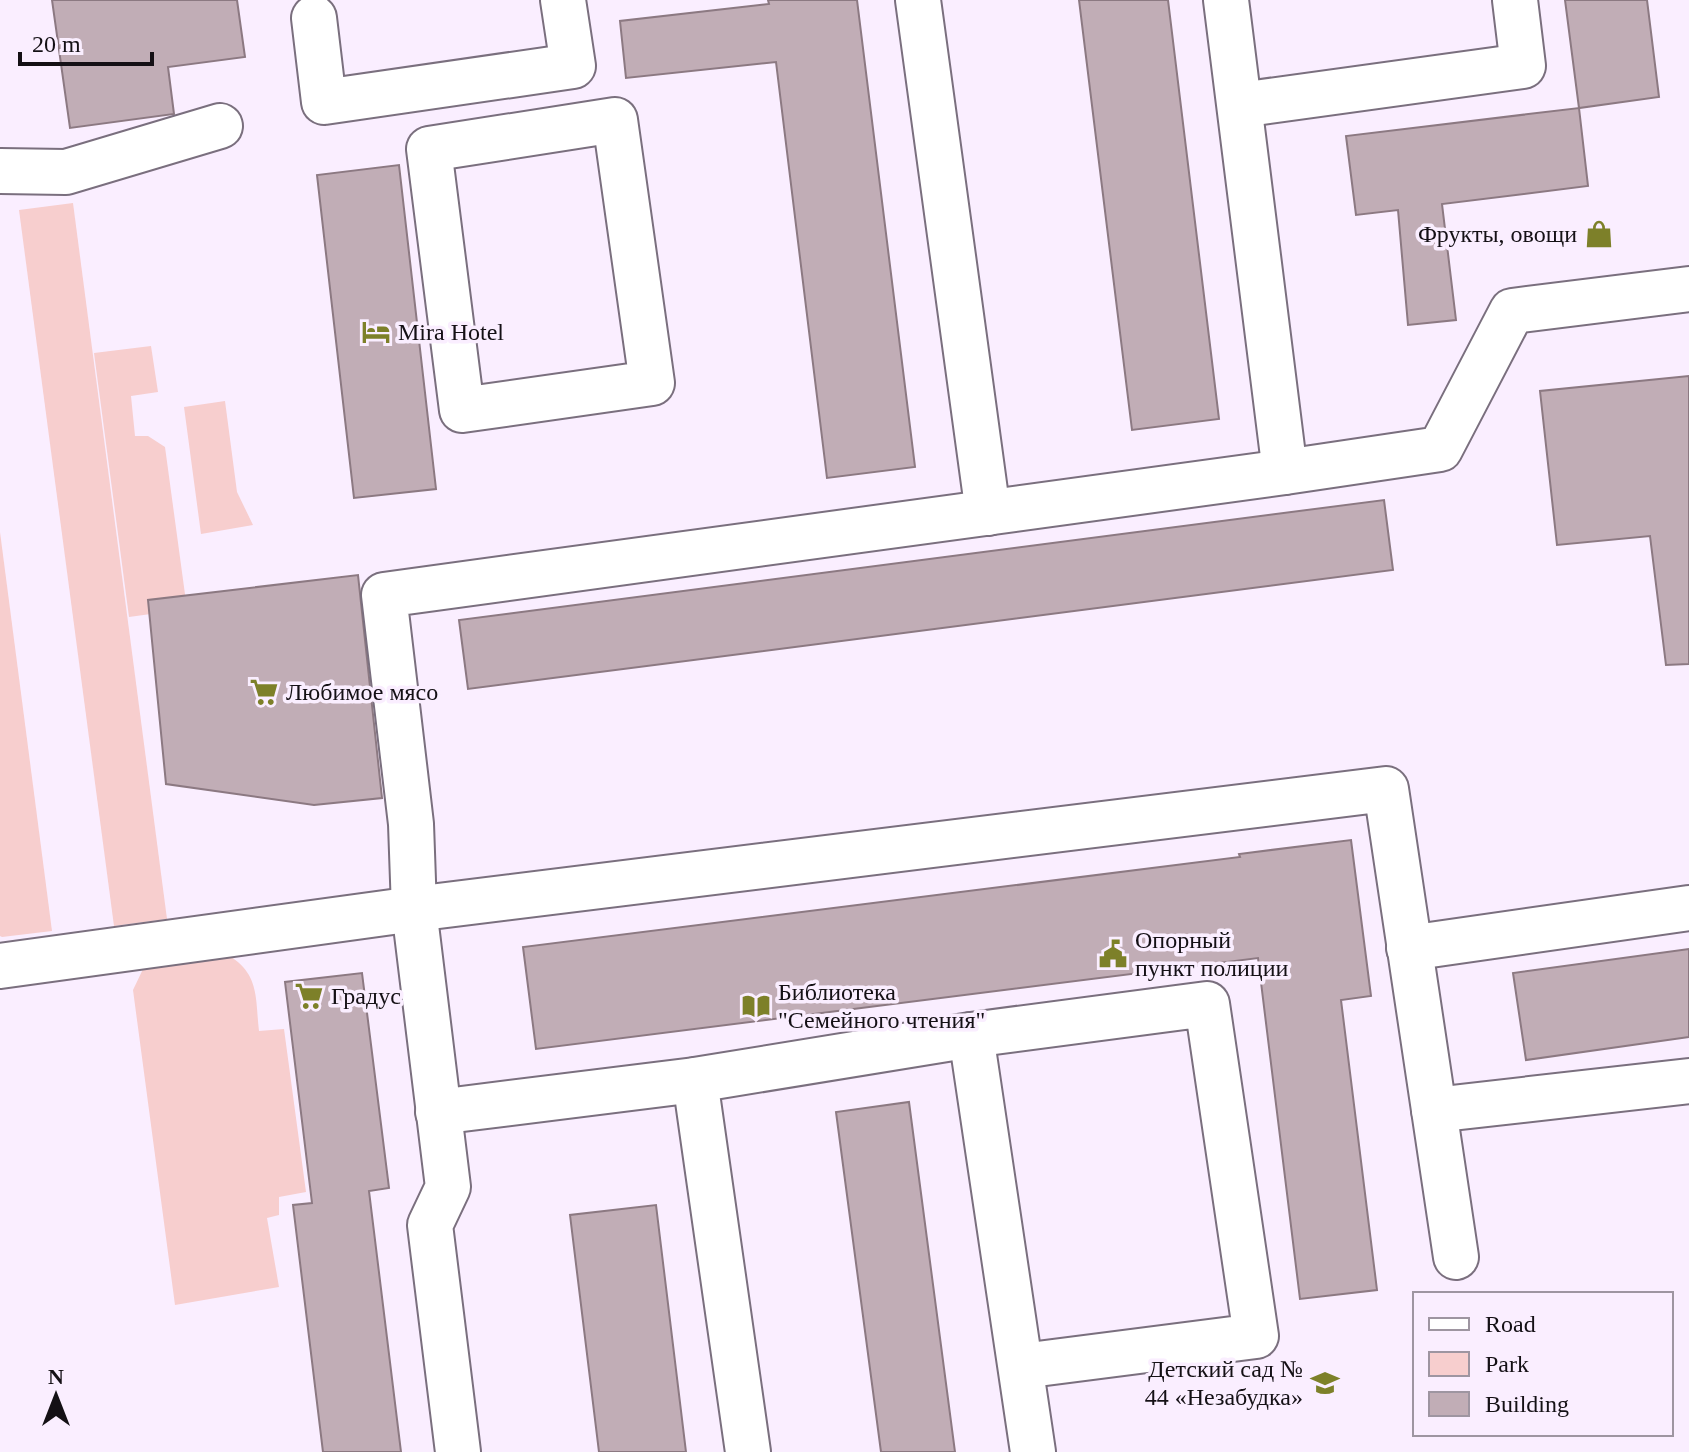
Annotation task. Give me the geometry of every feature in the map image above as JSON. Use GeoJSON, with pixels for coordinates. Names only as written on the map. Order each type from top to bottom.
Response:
{"type":"FeatureCollection","features":[{"type":"Feature","properties":{"kind":"lane"},"geometry":{"type":"LineString","coordinates":[[563,0],[576,102],[615,120]]}},
{"type":"Feature","properties":{"kind":"lane"},"geometry":{"type":"LineString","coordinates":[[918,0],[988,513]]}},
{"type":"Feature","properties":{"kind":"lane"},"geometry":{"type":"LineString","coordinates":[[1226,0],[1285,472]]}},
{"type":"Feature","properties":{"kind":"lane"},"geometry":{"type":"LineString","coordinates":[[1240,105],[1523,66],[1515,0]]}},
{"type":"Feature","properties":{"kind":"lane"},"geometry":{"type":"LineString","coordinates":[[314,18],[324,102],[573,66]]}},
{"type":"Feature","properties":{"kind":"lane"},"geometry":{"type":"LineString","coordinates":[[615,120],[652,383],[462,410],[429,149],[615,120]]}},
{"type":"Feature","properties":{"kind":"lane"},"geometry":{"type":"LineString","coordinates":[[0,171],[66,172],[220,126]]}},
{"type":"Feature","properties":{"kind":"lane"},"geometry":{"type":"LineString","coordinates":[[458,1452],[430,1225],[448,1187],[414,909],[411,824],[384,595],[1440,449],[1512,311],[1689,289]]}},
{"type":"Feature","properties":{"kind":"lane"},"geometry":{"type":"LineString","coordinates":[[0,966],[414,909],[1386,789],[1456,1257]]}},
{"type":"Feature","properties":{"kind":"lane"},"geometry":{"type":"LineString","coordinates":[[1409,948],[1689,908]]}},
{"type":"Feature","properties":{"kind":"lane"},"geometry":{"type":"LineString","coordinates":[[438,1112],[695,1080],[971,1035],[1207,1004],[1256,1336],[1022,1366]]}},
{"type":"Feature","properties":{"kind":"lane"},"geometry":{"type":"LineString","coordinates":[[971,1035],[1033,1452]]}},
{"type":"Feature","properties":{"kind":"lane"},"geometry":{"type":"LineString","coordinates":[[695,1080],[748,1452]]}},
{"type":"Feature","properties":{"kind":"lane"},"geometry":{"type":"LineString","coordinates":[[1434,1110],[1689,1081]]}},
{"type":"Feature","properties":{"kind":"green space"},"geometry":{"type":"Polygon","coordinates":[[[73,203],[167,919],[114,926],[19,210],[73,203]]]}},
{"type":"Feature","properties":{"kind":"green space"},"geometry":{"type":"Polygon","coordinates":[[[151,346],[158,392],[131,396],[135,436],[148,436],[165,447],[187,609],[129,617],[94,353],[151,346]]]}},
{"type":"Feature","properties":{"kind":"green space"},"geometry":{"type":"Polygon","coordinates":[[[225,401],[237,492],[253,525],[201,534],[184,407],[225,401]]]}},
{"type":"Feature","properties":{"kind":"green space"},"geometry":{"type":"Polygon","coordinates":[[[0,532],[52,931],[2,937],[0,936],[0,532]]]}},
{"type":"Feature","properties":{"kind":"green space"},"geometry":{"type":"Polygon","coordinates":[[[228,955],[246,970],[251,979],[259,1031],[284,1029],[306,1192],[279,1197],[279,1215],[267,1218],[279,1287],[175,1305],[133,990],[144,967],[228,955]]]}},
{"type":"Feature","properties":{"kind":"building"},"geometry":{"type":"Polygon","coordinates":[[[52,0],[237,0],[245,57],[168,67],[174,114],[70,128],[52,0]]]}},
{"type":"Feature","properties":{"kind":"building"},"geometry":{"type":"Polygon","coordinates":[[[768,0],[857,0],[915,467],[827,478],[776,62],[626,78],[620,21],[769,4],[768,0]]]}},
{"type":"Feature","properties":{"kind":"building"},"geometry":{"type":"Polygon","coordinates":[[[1079,0],[1168,0],[1219,419],[1132,430],[1079,0]]]}},
{"type":"Feature","properties":{"kind":"building"},"geometry":{"type":"Polygon","coordinates":[[[1565,0],[1647,0],[1659,97],[1579,108],[1565,0]]]}},
{"type":"Feature","properties":{"kind":"building"},"geometry":{"type":"Polygon","coordinates":[[[1579,108],[1588,186],[1442,204],[1456,320],[1408,325],[1398,210],[1356,215],[1346,136],[1579,108]]]}},
{"type":"Feature","properties":{"kind":"building","name":"Mira Hotel"},"geometry":{"type":"Polygon","coordinates":[[[399,165],[436,489],[354,498],[317,175],[399,165]]]}},
{"type":"Feature","properties":{"kind":"building"},"geometry":{"type":"Polygon","coordinates":[[[1689,376],[1689,664],[1666,665],[1650,536],[1557,545],[1540,391],[1689,376]]]}},
{"type":"Feature","properties":{"kind":"building"},"geometry":{"type":"Polygon","coordinates":[[[1384,500],[1393,570],[468,689],[459,620],[1384,500]]]}},
{"type":"Feature","properties":{"kind":"building","name":"Любимое мясо"},"geometry":{"type":"Polygon","coordinates":[[[358,575],[382,798],[314,805],[166,784],[148,600],[358,575]]]}},
{"type":"Feature","properties":{"kind":"building"},"geometry":{"type":"Polygon","coordinates":[[[1351,840],[1371,996],[1341,1000],[1377,1290],[1300,1299],[1258,958],[536,1049],[523,947],[1240,857],[1239,854],[1351,840]]]}},
{"type":"Feature","properties":{"kind":"building"},"geometry":{"type":"Polygon","coordinates":[[[1689,949],[1689,1037],[1526,1060],[1513,973],[1689,949]]]}},
{"type":"Feature","properties":{"kind":"building"},"geometry":{"type":"Polygon","coordinates":[[[362,973],[389,1188],[369,1191],[401,1452],[323,1452],[293,1205],[312,1203],[285,982],[362,973]]]}},
{"type":"Feature","properties":{"kind":"building"},"geometry":{"type":"Polygon","coordinates":[[[909,1102],[955,1452],[881,1452],[836,1112],[909,1102]]]}},
{"type":"Feature","properties":{"kind":"building"},"geometry":{"type":"Polygon","coordinates":[[[656,1205],[686,1452],[599,1452],[570,1215],[656,1205]]]}},
{"type":"Feature","properties":{"kind":"place","name":"Фрукты, овощи"},"geometry":{"type":"Point","coordinates":[1599,234]}},
{"type":"Feature","properties":{"kind":"place","name":"Mira Hotel"},"geometry":{"type":"Point","coordinates":[376,332]}},
{"type":"Feature","properties":{"kind":"place","name":"Любимое мясо"},"geometry":{"type":"Point","coordinates":[264,692]}},
{"type":"Feature","properties":{"kind":"place","name":"Опорный пункт полиции"},"geometry":{"type":"Point","coordinates":[1113,954]}},
{"type":"Feature","properties":{"kind":"place","name":"Градус"},"geometry":{"type":"Point","coordinates":[309,996]}},
{"type":"Feature","properties":{"kind":"place","name":"Библиотека \"Семейного чтения\""},"geometry":{"type":"Point","coordinates":[756,1006]}},
{"type":"Feature","properties":{"kind":"place","name":"Детский сад № 44 «Незабудка»"},"geometry":{"type":"Point","coordinates":[1325,1383]}}]}
